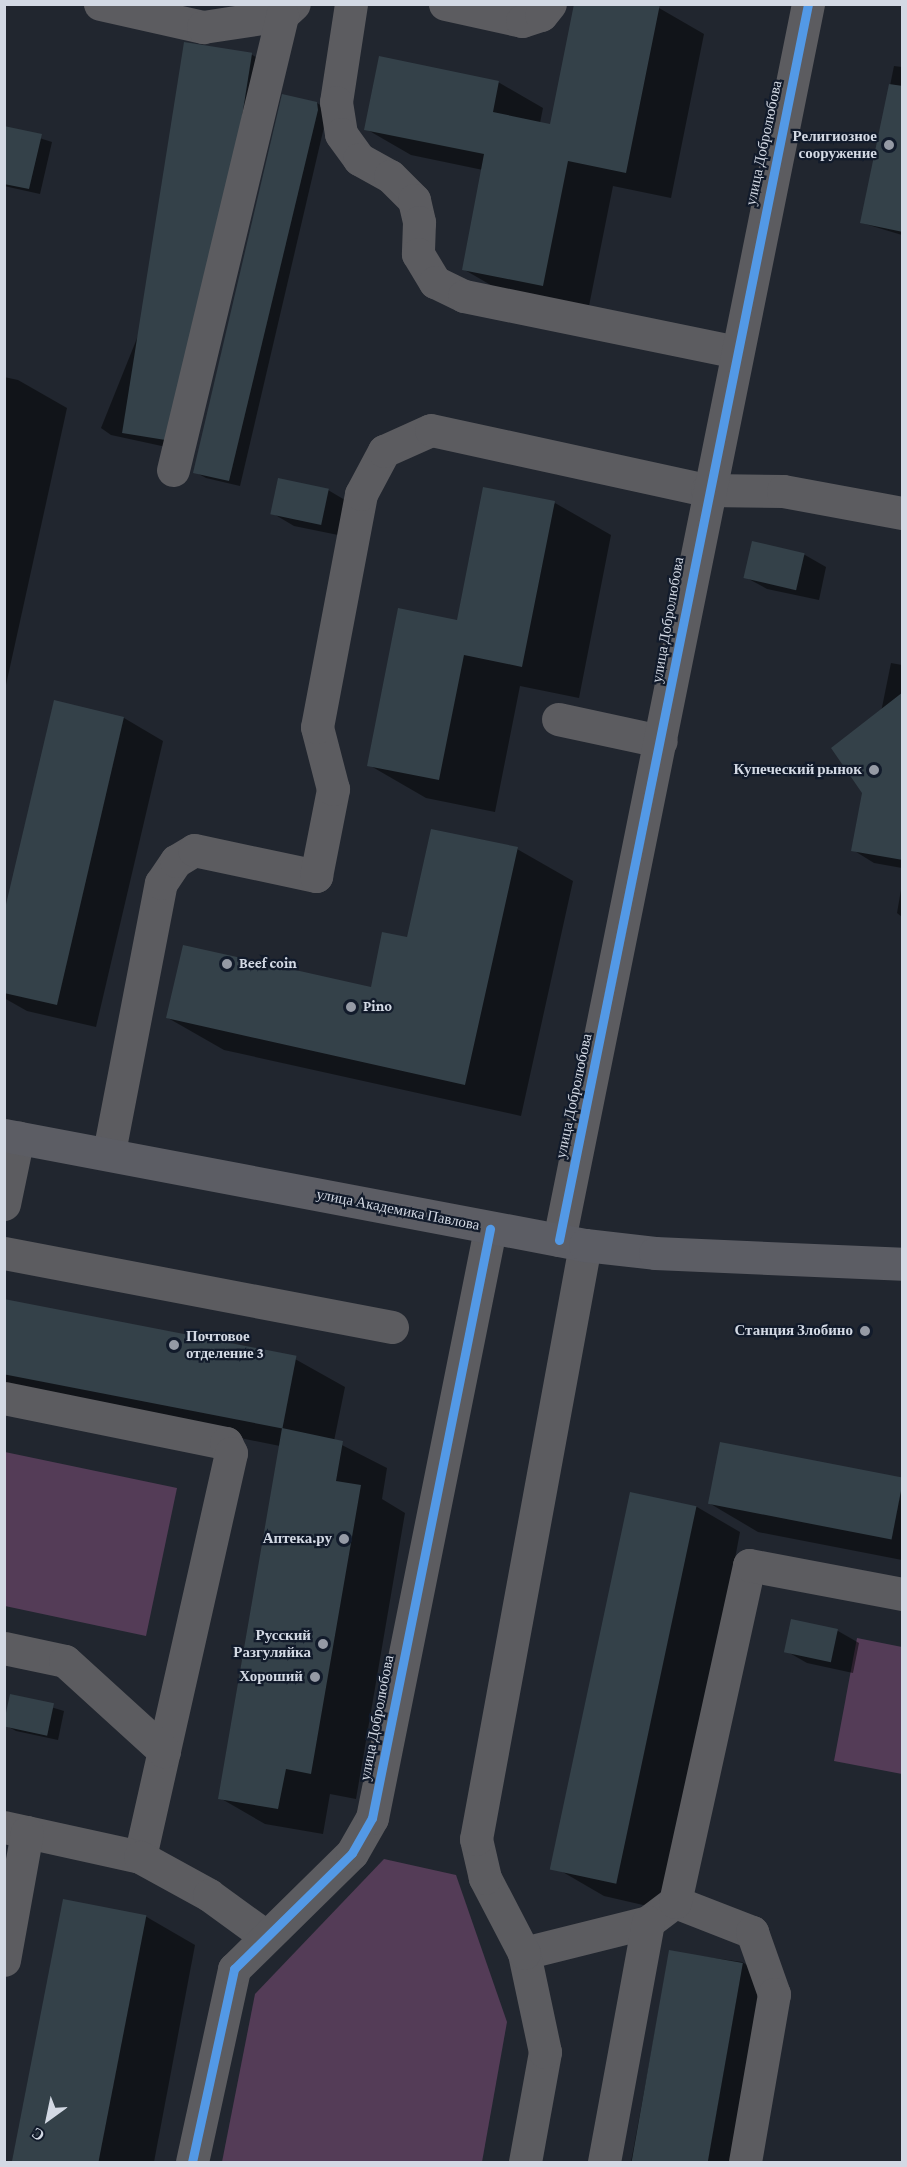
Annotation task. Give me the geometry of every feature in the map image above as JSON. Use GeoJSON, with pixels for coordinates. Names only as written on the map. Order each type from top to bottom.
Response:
{"type":"FeatureCollection","features":[{"type":"Feature","properties":{"kind":"main road","name":"улица Академика Павлова"},"geometry":{"type":"LineString","coordinates":[[11,1136],[109,1152],[490,1228],[572,1242],[655,1253],[903,1263]]}},
{"type":"Feature","properties":{"kind":"street"},"geometry":{"type":"LineString","coordinates":[[100,4],[203,27],[288,10],[172,470]]}},
{"type":"Feature","properties":{"kind":"street"},"geometry":{"type":"LineString","coordinates":[[351,4],[336,102],[341,134],[359,159],[390,176],[414,200],[419,222],[418,254],[435,282],[464,296],[736,352]]}},
{"type":"Feature","properties":{"kind":"street"},"geometry":{"type":"LineString","coordinates":[[445,4],[522,21],[541,15],[550,4]]}},
{"type":"Feature","properties":{"kind":"street","name":"улица Добролюбова"},"geometry":{"type":"LineString","coordinates":[[525,2163],[545,2052],[524,1953],[485,1878],[476,1839],[572,1242],[661,741],[707,490],[808,4]]}},
{"type":"Feature","properties":{"kind":"street"},"geometry":{"type":"LineString","coordinates":[[109,1152],[161,883],[176,861],[194,850],[316,876],[333,789],[317,727],[361,494],[384,451],[431,430],[707,490],[783,491],[903,513]]}},
{"type":"Feature","properties":{"kind":"street"},"geometry":{"type":"LineString","coordinates":[[558,719],[661,741]]}},
{"type":"Feature","properties":{"kind":"street"},"geometry":{"type":"LineString","coordinates":[[4,1204],[11,1136]]}},
{"type":"Feature","properties":{"kind":"street","name":"улица Добролюбова"},"geometry":{"type":"LineString","coordinates":[[192,2163],[234,1969],[264,1935],[352,1854],[372,1818],[490,1228]]}},
{"type":"Feature","properties":{"kind":"street"},"geometry":{"type":"LineString","coordinates":[[4,1253],[392,1327]]}},
{"type":"Feature","properties":{"kind":"street"},"geometry":{"type":"LineString","coordinates":[[4,1398],[226,1443],[231,1453],[140,1857]]}},
{"type":"Feature","properties":{"kind":"street"},"geometry":{"type":"LineString","coordinates":[[524,1953],[648,1922],[675,1902],[749,1565],[903,1594]]}},
{"type":"Feature","properties":{"kind":"street"},"geometry":{"type":"LineString","coordinates":[[4,1648],[65,1661],[164,1751]]}},
{"type":"Feature","properties":{"kind":"street"},"geometry":{"type":"LineString","coordinates":[[4,1960],[16,1830],[140,1857],[209,1895],[264,1935]]}},
{"type":"Feature","properties":{"kind":"street"},"geometry":{"type":"LineString","coordinates":[[675,1902],[752,1932],[774,1994],[745,2163]]}},
{"type":"Feature","properties":{"kind":"street"},"geometry":{"type":"LineString","coordinates":[[604,2163],[648,1922]]}},
{"type":"Feature","properties":{"kind":"shaded area"},"geometry":{"type":"Polygon","coordinates":[[[5,1452],[177,1488],[146,1636],[5,1606],[5,1452]]]}},
{"type":"Feature","properties":{"kind":"shaded area"},"geometry":{"type":"Polygon","coordinates":[[[857,1638],[902,1647],[902,1774],[834,1761],[857,1638]]]}},
{"type":"Feature","properties":{"kind":"shaded area"},"geometry":{"type":"Polygon","coordinates":[[[384,1859],[456,1875],[507,2022],[482,2162],[222,2162],[255,1994],[384,1859]]]}},
{"type":"Feature","properties":{"kind":"building"},"geometry":{"type":"Polygon","coordinates":[[[574,4],[660,4],[626,173],[568,161],[543,286],[462,270],[484,154],[364,130],[379,56],[499,81],[493,112],[550,124],[574,4]]]}},
{"type":"Feature","properties":{"kind":"building"},"geometry":{"type":"Polygon","coordinates":[[[184,42],[252,53],[190,444],[122,433],[184,42]]]}},
{"type":"Feature","properties":{"kind":"building","name":"Религиозное сооружение"},"geometry":{"type":"Polygon","coordinates":[[[889,84],[903,86],[903,232],[860,223],[889,84]]]}},
{"type":"Feature","properties":{"kind":"building"},"geometry":{"type":"Polygon","coordinates":[[[282,94],[317,102],[318,110],[229,481],[193,473],[282,94]]]}},
{"type":"Feature","properties":{"kind":"building"},"geometry":{"type":"Polygon","coordinates":[[[4,126],[42,134],[29,189],[4,184],[4,126]]]}},
{"type":"Feature","properties":{"kind":"building"},"geometry":{"type":"Polygon","coordinates":[[[278,478],[329,489],[321,525],[270,514],[278,478]]]}},
{"type":"Feature","properties":{"kind":"building"},"geometry":{"type":"Polygon","coordinates":[[[483,487],[555,501],[522,667],[464,655],[439,780],[367,766],[398,608],[457,620],[483,487]]]}},
{"type":"Feature","properties":{"kind":"building"},"geometry":{"type":"Polygon","coordinates":[[[752,541],[805,553],[796,590],[743,578],[752,541]]]}},
{"type":"Feature","properties":{"kind":"building","name":"Купеческий рынок"},"geometry":{"type":"Polygon","coordinates":[[[903,692],[903,860],[851,851],[862,793],[831,748],[903,692]]]}},
{"type":"Feature","properties":{"kind":"building"},"geometry":{"type":"Polygon","coordinates":[[[54,700],[124,717],[57,1005],[4,993],[4,913],[54,700]]]}},
{"type":"Feature","properties":{"kind":"building"},"geometry":{"type":"Polygon","coordinates":[[[431,829],[518,847],[465,1085],[166,1018],[183,945],[371,987],[382,932],[407,937],[431,829]]]}},
{"type":"Feature","properties":{"kind":"building"},"geometry":{"type":"Polygon","coordinates":[[[4,1299],[297,1356],[282,1429],[4,1374],[4,1299]]]}},
{"type":"Feature","properties":{"kind":"building"},"geometry":{"type":"Polygon","coordinates":[[[282,1428],[343,1441],[336,1481],[361,1485],[311,1774],[286,1769],[278,1809],[218,1799],[282,1428]]]}},
{"type":"Feature","properties":{"kind":"building"},"geometry":{"type":"Polygon","coordinates":[[[720,1442],[902,1477],[892,1540],[708,1504],[720,1442]]]}},
{"type":"Feature","properties":{"kind":"building"},"geometry":{"type":"Polygon","coordinates":[[[630,1492],[697,1506],[616,1884],[550,1870],[630,1492]]]}},
{"type":"Feature","properties":{"kind":"building"},"geometry":{"type":"Polygon","coordinates":[[[791,1619],[838,1629],[831,1662],[784,1652],[791,1619]]]}},
{"type":"Feature","properties":{"kind":"building"},"geometry":{"type":"Polygon","coordinates":[[[10,1694],[54,1703],[47,1736],[4,1726],[10,1694]]]}},
{"type":"Feature","properties":{"kind":"building"},"geometry":{"type":"Polygon","coordinates":[[[63,1899],[146,1915],[98,2162],[12,2162],[63,1899]]]}},
{"type":"Feature","properties":{"kind":"building"},"geometry":{"type":"Polygon","coordinates":[[[669,1950],[743,1963],[708,2162],[632,2162],[669,1950]]]}},
{"type":"Feature","properties":{"kind":"cycle path"},"geometry":{"type":"LineString","coordinates":[[559,1240],[808,4]]}},
{"type":"Feature","properties":{"kind":"cycle path"},"geometry":{"type":"LineString","coordinates":[[192,2162],[234,1969],[352,1853],[372,1818],[490,1229]]}},
{"type":"Feature","properties":{"kind":"place","name":"Религиозное сооружение"},"geometry":{"type":"Point","coordinates":[889,145]}},
{"type":"Feature","properties":{"kind":"place","name":"Купеческий рынок"},"geometry":{"type":"Point","coordinates":[874,770]}},
{"type":"Feature","properties":{"kind":"place","name":"Beef coin"},"geometry":{"type":"Point","coordinates":[227,964]}},
{"type":"Feature","properties":{"kind":"place","name":"Pino"},"geometry":{"type":"Point","coordinates":[351,1007]}},
{"type":"Feature","properties":{"kind":"place","name":"Станция Злобино"},"geometry":{"type":"Point","coordinates":[865,1331]}},
{"type":"Feature","properties":{"kind":"place","name":"Почтовое отделение 3"},"geometry":{"type":"Point","coordinates":[174,1345]}},
{"type":"Feature","properties":{"kind":"place","name":"Аптека.ру"},"geometry":{"type":"Point","coordinates":[344,1539]}},
{"type":"Feature","properties":{"kind":"place","name":"Русский Разгуляйка"},"geometry":{"type":"Point","coordinates":[323,1644]}},
{"type":"Feature","properties":{"kind":"place","name":"Хороший"},"geometry":{"type":"Point","coordinates":[315,1677]}}]}
